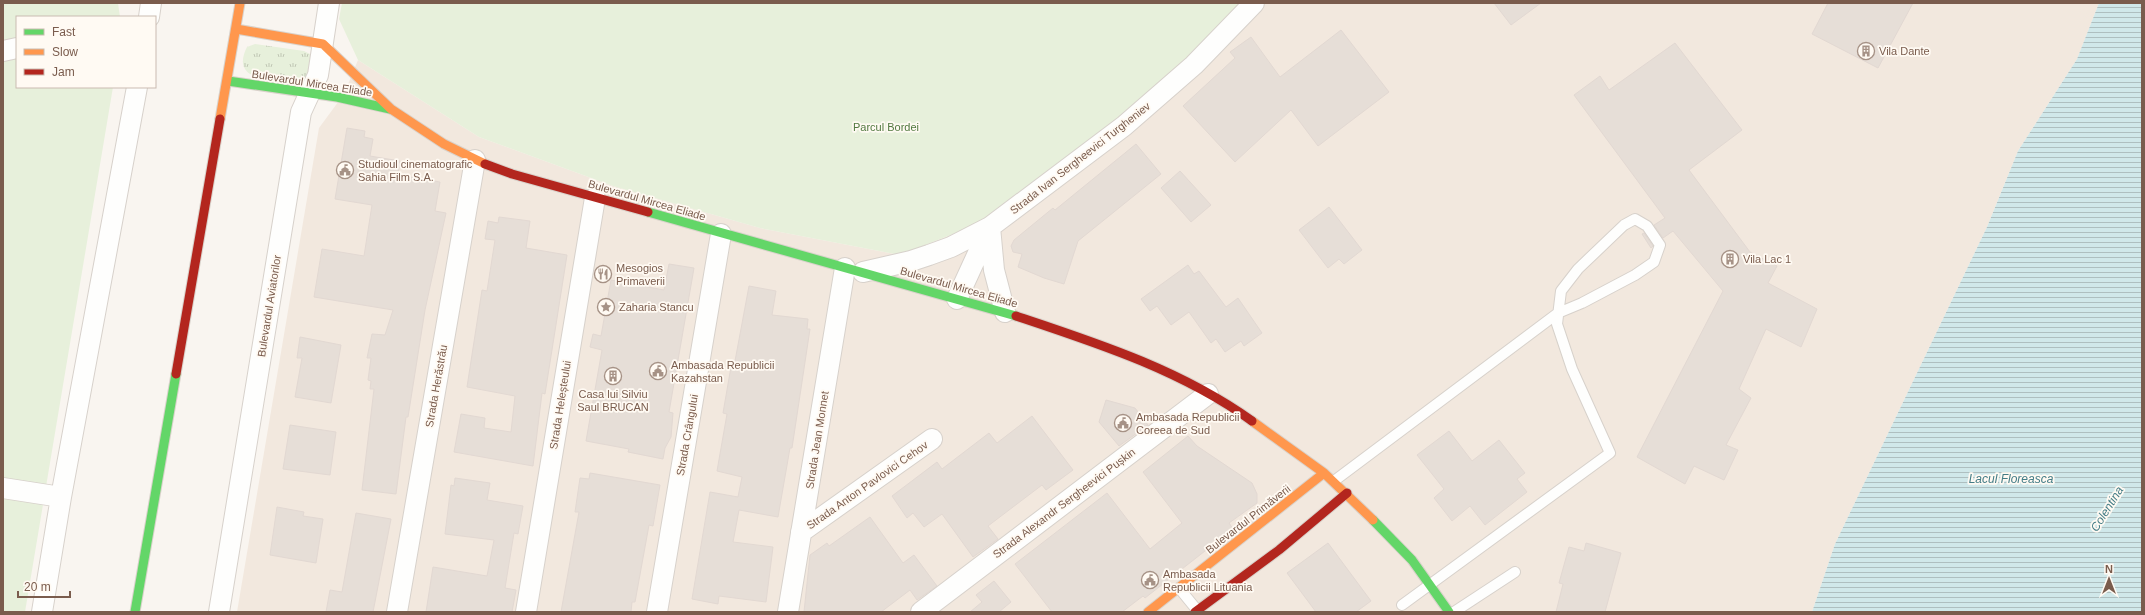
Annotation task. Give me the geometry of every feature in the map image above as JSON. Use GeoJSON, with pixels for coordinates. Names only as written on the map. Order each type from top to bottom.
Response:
{"type":"FeatureCollection","features":[{"type":"Feature","properties":{"kind":"street"},"geometry":{"type":"LineString","coordinates":[[135,612],[228,81],[240,3]]}},
{"type":"Feature","properties":{"kind":"street","name":"Bulevardul Aviatorilor"},"geometry":{"type":"LineString","coordinates":[[219,612],[301,112],[318,75],[329,3]]}},
{"type":"Feature","properties":{"kind":"street","name":"Strada Ivan Sergheevici Turgheniev"},"geometry":{"type":"LineString","coordinates":[[854,270],[911,261],[951,247],[990,227],[1124,126],[1194,66],[1254,3]]}},
{"type":"Feature","properties":{"kind":"street"},"geometry":{"type":"LineString","coordinates":[[236,30],[323,44]]}},
{"type":"Feature","properties":{"kind":"street","name":"Bulevardul Mircea Eliade"},"geometry":{"type":"LineString","coordinates":[[323,44],[391,109],[444,144],[475,160],[512,174],[594,198],[1005,312],[1115,349],[1160,369],[1208,394],[1267,431],[1334,481],[1348,493],[1412,560],[1449,612]]}},
{"type":"Feature","properties":{"kind":"street"},"geometry":{"type":"LineString","coordinates":[[3,51],[16,48]]}},
{"type":"Feature","properties":{"kind":"street","name":"Bulevardul Mircea Eliade"},"geometry":{"type":"LineString","coordinates":[[228,81],[311,93],[391,109]]}},
{"type":"Feature","properties":{"kind":"street"},"geometry":{"type":"LineString","coordinates":[[42,612],[61,497],[137,88]]}},
{"type":"Feature","properties":{"kind":"street","name":"Strada Herăstrău"},"geometry":{"type":"LineString","coordinates":[[397,612],[475,160]]}},
{"type":"Feature","properties":{"kind":"street","name":"Strada Heleșteului"},"geometry":{"type":"LineString","coordinates":[[526,612],[594,198]]}},
{"type":"Feature","properties":{"kind":"street"},"geometry":{"type":"LineString","coordinates":[[990,227],[994,270],[1005,312]]}},
{"type":"Feature","properties":{"kind":"street","name":"Strada Ivan Sergheevici Turgheniev"},"geometry":{"type":"LineString","coordinates":[[957,299],[990,227]]}},
{"type":"Feature","properties":{"kind":"street","name":"Strada Crângului"},"geometry":{"type":"LineString","coordinates":[[657,612],[721,234]]}},
{"type":"Feature","properties":{"kind":"street","name":"Strada Jean Monnet"},"geometry":{"type":"LineString","coordinates":[[788,612],[801,532],[854,270]]}},
{"type":"Feature","properties":{"kind":"street","name":"Strada Alexandr Sergheevici Pușkin"},"geometry":{"type":"LineString","coordinates":[[921,612],[1208,394]]}},
{"type":"Feature","properties":{"kind":"street","name":"Strada Anton Pavlovici Cehov"},"geometry":{"type":"LineString","coordinates":[[801,532],[932,439]]}},
{"type":"Feature","properties":{"kind":"street","name":"Bulevardul Primăverii"},"geometry":{"type":"LineString","coordinates":[[1148,612],[1324,473]]}},
{"type":"Feature","properties":{"kind":"street"},"geometry":{"type":"LineString","coordinates":[[3,488],[61,497]]}},
{"type":"Feature","properties":{"kind":"street"},"geometry":{"type":"LineString","coordinates":[[1196,611],[1278,550],[1348,493]]}},
{"type":"Feature","properties":{"kind":"lane"},"geometry":{"type":"LineString","coordinates":[[1334,481],[1558,313],[1635,276],[1654,262],[1660,245],[1647,226],[1635,219],[1624,225],[1584,264],[1561,291],[1558,313],[1557,324],[1572,370],[1610,453],[1402,605]]}},
{"type":"Feature","properties":{"kind":"lane"},"geometry":{"type":"LineString","coordinates":[[1454,612],[1515,572]]}},
{"type":"Feature","properties":{"kind":"lane"},"geometry":{"type":"LineString","coordinates":[[1179,588],[1196,611]]}},
{"type":"Feature","properties":{"kind":"shaded area"},"geometry":{"type":"Polygon","coordinates":[[[1244,3],[2099,3],[2077,59],[2018,151],[1987,227],[1835,544],[1812,612],[237,612],[319,128],[344,94],[358,60],[479,137],[613,186],[760,228],[900,255],[963,230],[1244,3]]]}},
{"type":"Feature","properties":{"kind":"green space"},"geometry":{"type":"Polygon","coordinates":[[[3,3],[118,3],[120,16],[16,16],[16,88],[113,88],[25,612],[3,612],[3,3]]]}},
{"type":"Feature","properties":{"kind":"green space","name":"Parcul Bordei"},"geometry":{"type":"Polygon","coordinates":[[[342,3],[1244,3],[1175,75],[1017,200],[963,230],[900,255],[760,228],[613,186],[479,137],[358,60],[339,19],[342,3]]]}},
{"type":"Feature","properties":{"kind":"green space"},"geometry":{"type":"Polygon","coordinates":[[[255,44],[304,51],[310,54],[313,60],[307,80],[298,82],[250,74],[243,65],[243,58],[247,47],[255,44]]]}},
{"type":"Feature","properties":{"kind":"water","name":"Lacul Floreasca"},"geometry":{"type":"Polygon","coordinates":[[[2099,3],[2142,3],[2142,612],[1812,612],[1835,544],[1987,227],[2018,151],[2077,59],[2099,3]]]}},
{"type":"Feature","properties":{"kind":"building"},"geometry":{"type":"Polygon","coordinates":[[[1494,3],[1541,3],[1511,25],[1494,3]]]}},
{"type":"Feature","properties":{"kind":"building","name":"Vila Dante"},"geometry":{"type":"Polygon","coordinates":[[[1828,3],[1913,3],[1878,68],[1812,34],[1828,3]]]}},
{"type":"Feature","properties":{"kind":"building"},"geometry":{"type":"Polygon","coordinates":[[[1341,30],[1389,92],[1318,146],[1291,110],[1235,162],[1183,106],[1235,58],[1230,52],[1251,37],[1280,77],[1341,30]]]}},
{"type":"Feature","properties":{"kind":"building","name":"Vila Lac 1"},"geometry":{"type":"Polygon","coordinates":[[[1675,43],[1742,130],[1689,170],[1750,252],[1777,266],[1768,283],[1817,309],[1801,347],[1766,329],[1739,389],[1751,398],[1726,445],[1738,450],[1724,480],[1694,466],[1685,484],[1637,457],[1723,291],[1673,231],[1663,238],[1654,225],[1665,218],[1574,95],[1600,76],[1609,90],[1675,43]]]}},
{"type":"Feature","properties":{"kind":"building"},"geometry":{"type":"Polygon","coordinates":[[[347,128],[365,131],[364,137],[373,139],[370,156],[400,161],[398,175],[440,182],[435,211],[446,213],[425,310],[408,417],[406,417],[396,494],[362,490],[374,389],[370,389],[371,381],[368,380],[371,358],[367,358],[372,334],[385,335],[393,310],[314,297],[322,249],[364,256],[372,205],[335,199],[347,128]]]}},
{"type":"Feature","properties":{"kind":"building"},"geometry":{"type":"Polygon","coordinates":[[[1136,144],[1161,174],[1078,241],[1064,284],[1044,278],[1018,267],[1022,254],[1013,252],[1011,246],[1014,240],[1053,208],[1055,210],[1136,144]]]}},
{"type":"Feature","properties":{"kind":"building"},"geometry":{"type":"Polygon","coordinates":[[[1180,171],[1211,205],[1191,222],[1161,188],[1180,171]]]}},
{"type":"Feature","properties":{"kind":"building"},"geometry":{"type":"Polygon","coordinates":[[[1329,207],[1362,250],[1344,264],[1339,259],[1328,268],[1299,230],[1329,207]]]}},
{"type":"Feature","properties":{"kind":"building"},"geometry":{"type":"Polygon","coordinates":[[[499,217],[530,221],[526,248],[567,255],[545,394],[542,393],[533,466],[454,452],[461,414],[485,418],[484,428],[511,432],[515,396],[467,387],[482,290],[487,291],[495,240],[485,239],[488,221],[498,223],[499,217]]]}},
{"type":"Feature","properties":{"kind":"building"},"geometry":{"type":"Polygon","coordinates":[[[1644,233],[1653,246],[1651,248],[1642,234],[1644,233]]]}},
{"type":"Feature","properties":{"kind":"building"},"geometry":{"type":"Polygon","coordinates":[[[669,264],[694,268],[669,412],[673,413],[671,437],[665,448],[663,459],[628,452],[629,449],[586,441],[602,350],[590,347],[593,334],[601,336],[611,280],[664,290],[669,264]]]}},
{"type":"Feature","properties":{"kind":"building"},"geometry":{"type":"Polygon","coordinates":[[[1188,265],[1194,274],[1199,271],[1226,307],[1238,298],[1262,333],[1244,346],[1241,341],[1225,352],[1216,339],[1211,343],[1189,312],[1171,325],[1157,306],[1150,311],[1141,299],[1188,265]]]}},
{"type":"Feature","properties":{"kind":"building"},"geometry":{"type":"Polygon","coordinates":[[[749,286],[776,291],[772,315],[808,319],[807,329],[810,329],[792,448],[790,448],[778,517],[739,510],[733,542],[773,547],[766,602],[719,596],[718,604],[692,599],[710,492],[738,497],[742,477],[717,471],[727,414],[723,413],[732,361],[735,361],[749,286]]]}},
{"type":"Feature","properties":{"kind":"building"},"geometry":{"type":"Polygon","coordinates":[[[300,337],[341,345],[331,403],[295,397],[302,358],[297,358],[300,337]]]}},
{"type":"Feature","properties":{"kind":"building","name":"Ambasada Republicii Coreea de Sud"},"geometry":{"type":"Polygon","coordinates":[[[1106,400],[1135,408],[1148,425],[1119,446],[1099,422],[1106,400]]]}},
{"type":"Feature","properties":{"kind":"building"},"geometry":{"type":"Polygon","coordinates":[[[1032,416],[1073,470],[1046,490],[1042,485],[988,526],[998,539],[973,557],[942,514],[924,527],[913,513],[907,518],[892,496],[937,462],[942,469],[989,433],[997,443],[1032,416]]]}},
{"type":"Feature","properties":{"kind":"building"},"geometry":{"type":"Polygon","coordinates":[[[290,425],[336,432],[330,475],[283,469],[290,425]]]}},
{"type":"Feature","properties":{"kind":"building"},"geometry":{"type":"Polygon","coordinates":[[[1449,431],[1472,461],[1499,440],[1525,473],[1517,479],[1527,492],[1485,525],[1470,506],[1452,521],[1434,498],[1444,489],[1417,455],[1449,431]]]}},
{"type":"Feature","properties":{"kind":"building"},"geometry":{"type":"Polygon","coordinates":[[[1188,436],[1197,446],[1252,483],[1257,494],[1257,503],[1229,523],[1233,529],[1145,598],[1143,596],[1122,612],[1052,612],[1015,564],[1107,493],[1150,549],[1182,523],[1143,472],[1188,436]]]}},
{"type":"Feature","properties":{"kind":"building"},"geometry":{"type":"Polygon","coordinates":[[[590,473],[660,485],[653,526],[649,525],[635,602],[632,602],[631,612],[561,612],[579,512],[575,512],[580,478],[589,479],[590,473]]]}},
{"type":"Feature","properties":{"kind":"building"},"geometry":{"type":"Polygon","coordinates":[[[455,478],[490,483],[487,500],[523,506],[518,534],[514,533],[505,588],[516,590],[512,612],[426,612],[433,567],[487,576],[494,540],[445,534],[451,485],[454,486],[455,478]]]}},
{"type":"Feature","properties":{"kind":"building"},"geometry":{"type":"Polygon","coordinates":[[[277,507],[304,512],[303,516],[323,519],[316,563],[270,555],[277,507]]]}},
{"type":"Feature","properties":{"kind":"building"},"geometry":{"type":"Polygon","coordinates":[[[356,513],[391,519],[373,612],[326,612],[330,590],[342,592],[356,513]]]}},
{"type":"Feature","properties":{"kind":"building"},"geometry":{"type":"Polygon","coordinates":[[[870,517],[903,563],[914,555],[937,586],[917,600],[910,590],[881,612],[804,612],[810,555],[827,543],[829,546],[870,517]]]}},
{"type":"Feature","properties":{"kind":"building"},"geometry":{"type":"Polygon","coordinates":[[[1328,543],[1371,601],[1356,612],[1316,612],[1287,573],[1328,543]]]}},
{"type":"Feature","properties":{"kind":"building"},"geometry":{"type":"Polygon","coordinates":[[[1586,543],[1621,553],[1605,612],[1556,612],[1563,584],[1559,583],[1569,547],[1584,551],[1586,543]]]}},
{"type":"Feature","properties":{"kind":"building"},"geometry":{"type":"Polygon","coordinates":[[[994,581],[1011,602],[999,612],[970,612],[982,602],[976,595],[994,581]]]}},
{"type":"Feature","properties":{"kind":"traffic: fast"},"geometry":{"type":"LineString","coordinates":[[228,81],[337,97],[390,109]]}},
{"type":"Feature","properties":{"kind":"traffic: fast"},"geometry":{"type":"LineString","coordinates":[[648,212],[1016,316]]}},
{"type":"Feature","properties":{"kind":"traffic: fast"},"geometry":{"type":"LineString","coordinates":[[135,612],[176,374]]}},
{"type":"Feature","properties":{"kind":"traffic: fast"},"geometry":{"type":"LineString","coordinates":[[1373,520],[1412,560],[1449,612]]}},
{"type":"Feature","properties":{"kind":"traffic: slow"},"geometry":{"type":"LineString","coordinates":[[220,119],[240,3]]}},
{"type":"Feature","properties":{"kind":"traffic: slow"},"geometry":{"type":"LineString","coordinates":[[236,29],[323,44],[391,109],[444,144],[485,164]]}},
{"type":"Feature","properties":{"kind":"traffic: slow"},"geometry":{"type":"LineString","coordinates":[[1252,421],[1324,473],[1373,520]]}},
{"type":"Feature","properties":{"kind":"traffic: slow"},"geometry":{"type":"LineString","coordinates":[[1148,612],[1324,473]]}},
{"type":"Feature","properties":{"kind":"traffic: jam"},"geometry":{"type":"LineString","coordinates":[[176,374],[220,119]]}},
{"type":"Feature","properties":{"kind":"traffic: jam"},"geometry":{"type":"LineString","coordinates":[[485,164],[512,174],[648,212]]}},
{"type":"Feature","properties":{"kind":"traffic: jam"},"geometry":{"type":"LineString","coordinates":[[1016,316],[1108,348],[1167,372],[1225,403],[1252,421]]}},
{"type":"Feature","properties":{"kind":"traffic: jam"},"geometry":{"type":"LineString","coordinates":[[1195,612],[1279,550],[1347,493]]}},
{"type":"Feature","properties":{"kind":"place","name":"Vila Dante"},"geometry":{"type":"Point","coordinates":[1866,51]}},
{"type":"Feature","properties":{"kind":"place","name":"Studioul cinematografic Sahia Film S.A."},"geometry":{"type":"Point","coordinates":[345,170]}},
{"type":"Feature","properties":{"kind":"place","name":"Vila Lac 1"},"geometry":{"type":"Point","coordinates":[1730,259]}},
{"type":"Feature","properties":{"kind":"place","name":"Mesogios Primaverii"},"geometry":{"type":"Point","coordinates":[603,274]}},
{"type":"Feature","properties":{"kind":"place","name":"Zaharia Stancu"},"geometry":{"type":"Point","coordinates":[606,307]}},
{"type":"Feature","properties":{"kind":"place","name":"Ambasada Republicii Kazahstan"},"geometry":{"type":"Point","coordinates":[658,371]}},
{"type":"Feature","properties":{"kind":"place","name":"Casa lui Silviu Saul BRUCAN"},"geometry":{"type":"Point","coordinates":[613,376]}},
{"type":"Feature","properties":{"kind":"place","name":"Ambasada Republicii Coreea de Sud"},"geometry":{"type":"Point","coordinates":[1123,423]}},
{"type":"Feature","properties":{"kind":"place","name":"Ambasada Republicii Lituania"},"geometry":{"type":"Point","coordinates":[1150,580]}},
{"type":"Feature","properties":{"kind":"water label","name":"Colentina"},"geometry":{"type":"Point","coordinates":[2107,509]}}]}
